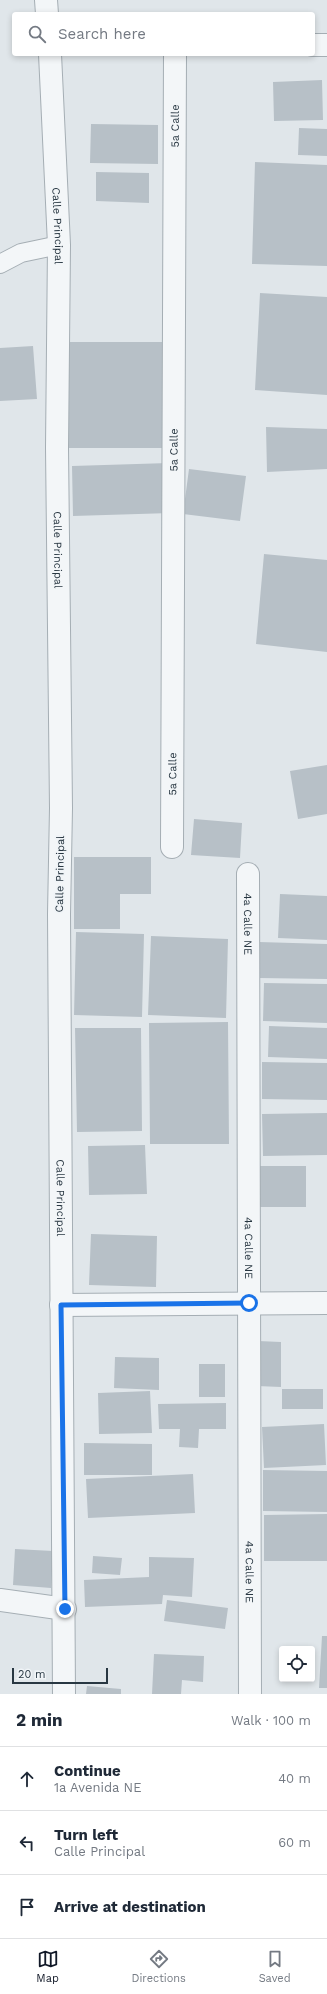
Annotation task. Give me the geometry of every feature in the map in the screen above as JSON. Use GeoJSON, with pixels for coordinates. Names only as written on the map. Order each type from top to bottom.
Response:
{"type":"FeatureCollection","features":[{"type":"Feature","properties":{"kind":"street"},"geometry":{"type":"LineString","coordinates":[[46,0],[48,12]]}},
{"type":"Feature","properties":{"kind":"street"},"geometry":{"type":"LineString","coordinates":[[315,45],[327,45]]}},
{"type":"Feature","properties":{"kind":"street","name":"Calle Principal"},"geometry":{"type":"LineString","coordinates":[[50,56],[59,245],[57,448],[61,808],[59,914],[61,1305],[65,1609],[64,1694]]}},
{"type":"Feature","properties":{"kind":"street","name":"5a Calle"},"geometry":{"type":"LineString","coordinates":[[172,847],[175,56]]}},
{"type":"Feature","properties":{"kind":"street","name":"4a Calle NE"},"geometry":{"type":"LineString","coordinates":[[248,874],[250,1694]]}},
{"type":"Feature","properties":{"kind":"street"},"geometry":{"type":"LineString","coordinates":[[61,1305],[327,1303]]}},
{"type":"Feature","properties":{"kind":"street"},"geometry":{"type":"LineString","coordinates":[[0,1600],[65,1609]]}},
{"type":"Feature","properties":{"kind":"lane"},"geometry":{"type":"LineString","coordinates":[[0,264],[21,253],[59,245]]}},
{"type":"Feature","properties":{"kind":"building"},"geometry":{"type":"Polygon","coordinates":[[[322,80],[323,120],[274,121],[273,82],[322,80]]]}},
{"type":"Feature","properties":{"kind":"building"},"geometry":{"type":"Polygon","coordinates":[[[91,124],[158,125],[158,164],[90,163],[91,124]]]}},
{"type":"Feature","properties":{"kind":"building"},"geometry":{"type":"Polygon","coordinates":[[[299,128],[327,129],[327,156],[298,155],[299,128]]]}},
{"type":"Feature","properties":{"kind":"building"},"geometry":{"type":"Polygon","coordinates":[[[255,162],[327,165],[327,266],[252,264],[255,162]]]}},
{"type":"Feature","properties":{"kind":"building"},"geometry":{"type":"Polygon","coordinates":[[[96,172],[149,173],[149,203],[96,201],[96,172]]]}},
{"type":"Feature","properties":{"kind":"building"},"geometry":{"type":"Polygon","coordinates":[[[260,293],[327,297],[327,395],[255,390],[260,293]]]}},
{"type":"Feature","properties":{"kind":"building"},"geometry":{"type":"Polygon","coordinates":[[[65,342],[162,342],[163,448],[67,448],[65,342]]]}},
{"type":"Feature","properties":{"kind":"building"},"geometry":{"type":"Polygon","coordinates":[[[33,346],[37,399],[0,401],[0,348],[33,346]]]}},
{"type":"Feature","properties":{"kind":"building"},"geometry":{"type":"Polygon","coordinates":[[[266,427],[327,429],[327,469],[267,472],[266,427]]]}},
{"type":"Feature","properties":{"kind":"building"},"geometry":{"type":"Polygon","coordinates":[[[169,463],[171,513],[73,516],[72,466],[169,463]]]}},
{"type":"Feature","properties":{"kind":"building"},"geometry":{"type":"Polygon","coordinates":[[[189,469],[246,476],[240,521],[183,514],[189,469]]]}},
{"type":"Feature","properties":{"kind":"building"},"geometry":{"type":"Polygon","coordinates":[[[264,554],[327,560],[327,652],[256,644],[264,554]]]}},
{"type":"Feature","properties":{"kind":"building"},"geometry":{"type":"Polygon","coordinates":[[[327,765],[327,814],[298,819],[290,771],[327,765]]]}},
{"type":"Feature","properties":{"kind":"building"},"geometry":{"type":"Polygon","coordinates":[[[194,819],[242,823],[240,858],[191,855],[194,819]]]}},
{"type":"Feature","properties":{"kind":"building"},"geometry":{"type":"Polygon","coordinates":[[[74,857],[151,857],[151,894],[120,894],[120,929],[74,929],[74,857]]]}},
{"type":"Feature","properties":{"kind":"building"},"geometry":{"type":"Polygon","coordinates":[[[280,894],[327,896],[327,940],[278,938],[280,894]]]}},
{"type":"Feature","properties":{"kind":"building"},"geometry":{"type":"Polygon","coordinates":[[[76,932],[144,934],[142,1017],[74,1015],[76,932]]]}},
{"type":"Feature","properties":{"kind":"building"},"geometry":{"type":"Polygon","coordinates":[[[151,936],[228,939],[226,1018],[148,1015],[151,936]]]}},
{"type":"Feature","properties":{"kind":"building"},"geometry":{"type":"Polygon","coordinates":[[[259,942],[327,944],[327,979],[259,978],[259,942]]]}},
{"type":"Feature","properties":{"kind":"building"},"geometry":{"type":"Polygon","coordinates":[[[264,983],[327,984],[327,1023],[263,1021],[264,983]]]}},
{"type":"Feature","properties":{"kind":"building"},"geometry":{"type":"Polygon","coordinates":[[[228,1022],[229,1144],[150,1144],[149,1023],[228,1022]]]}},
{"type":"Feature","properties":{"kind":"building"},"geometry":{"type":"Polygon","coordinates":[[[269,1026],[327,1028],[327,1059],[268,1057],[269,1026]]]}},
{"type":"Feature","properties":{"kind":"building"},"geometry":{"type":"Polygon","coordinates":[[[75,1028],[141,1028],[142,1131],[77,1132],[75,1028]]]}},
{"type":"Feature","properties":{"kind":"building"},"geometry":{"type":"Polygon","coordinates":[[[262,1062],[327,1063],[327,1100],[262,1099],[262,1062]]]}},
{"type":"Feature","properties":{"kind":"building"},"geometry":{"type":"Polygon","coordinates":[[[327,1113],[327,1155],[263,1156],[262,1114],[327,1113]]]}},
{"type":"Feature","properties":{"kind":"building"},"geometry":{"type":"Polygon","coordinates":[[[145,1145],[147,1194],[89,1195],[88,1146],[145,1145]]]}},
{"type":"Feature","properties":{"kind":"building"},"geometry":{"type":"Polygon","coordinates":[[[259,1166],[306,1166],[306,1207],[260,1207],[259,1166]]]}},
{"type":"Feature","properties":{"kind":"building"},"geometry":{"type":"Polygon","coordinates":[[[91,1234],[157,1236],[156,1287],[89,1285],[91,1234]]]}},
{"type":"Feature","properties":{"kind":"building"},"geometry":{"type":"Polygon","coordinates":[[[258,1341],[281,1342],[281,1387],[257,1386],[258,1341]]]}},
{"type":"Feature","properties":{"kind":"building"},"geometry":{"type":"Polygon","coordinates":[[[115,1357],[159,1358],[159,1390],[114,1388],[115,1357]]]}},
{"type":"Feature","properties":{"kind":"building"},"geometry":{"type":"Polygon","coordinates":[[[199,1364],[225,1364],[225,1397],[199,1397],[199,1364]]]}},
{"type":"Feature","properties":{"kind":"building"},"geometry":{"type":"Polygon","coordinates":[[[282,1389],[323,1389],[323,1409],[282,1409],[282,1389]]]}},
{"type":"Feature","properties":{"kind":"building"},"geometry":{"type":"Polygon","coordinates":[[[150,1391],[152,1433],[99,1434],[98,1393],[150,1391]]]}},
{"type":"Feature","properties":{"kind":"building"},"geometry":{"type":"Polygon","coordinates":[[[226,1403],[226,1429],[199,1429],[198,1448],[179,1447],[180,1429],[159,1429],[158,1404],[226,1403]]]}},
{"type":"Feature","properties":{"kind":"building"},"geometry":{"type":"Polygon","coordinates":[[[324,1424],[326,1465],[264,1468],[262,1427],[324,1424]]]}},
{"type":"Feature","properties":{"kind":"building"},"geometry":{"type":"Polygon","coordinates":[[[84,1443],[152,1444],[152,1475],[84,1475],[84,1443]]]}},
{"type":"Feature","properties":{"kind":"building"},"geometry":{"type":"Polygon","coordinates":[[[263,1470],[327,1471],[327,1512],[263,1511],[263,1470]]]}},
{"type":"Feature","properties":{"kind":"building"},"geometry":{"type":"Polygon","coordinates":[[[193,1474],[195,1513],[88,1518],[86,1479],[193,1474]]]}},
{"type":"Feature","properties":{"kind":"building"},"geometry":{"type":"Polygon","coordinates":[[[327,1514],[327,1561],[264,1561],[264,1515],[327,1514]]]}},
{"type":"Feature","properties":{"kind":"building"},"geometry":{"type":"Polygon","coordinates":[[[15,1549],[53,1551],[51,1588],[13,1585],[15,1549]]]}},
{"type":"Feature","properties":{"kind":"building"},"geometry":{"type":"Polygon","coordinates":[[[93,1556],[122,1558],[120,1575],[92,1573],[93,1556]]]}},
{"type":"Feature","properties":{"kind":"building"},"geometry":{"type":"Polygon","coordinates":[[[149,1557],[194,1558],[192,1597],[163,1595],[162,1604],[85,1607],[84,1580],[149,1577],[149,1557]]]}},
{"type":"Feature","properties":{"kind":"building"},"geometry":{"type":"Polygon","coordinates":[[[167,1600],[228,1608],[225,1629],[164,1621],[167,1600]]]}},
{"type":"Feature","properties":{"kind":"building"},"geometry":{"type":"Polygon","coordinates":[[[322,1636],[327,1636],[327,1688],[319,1688],[322,1636]]]}},
{"type":"Feature","properties":{"kind":"building"},"geometry":{"type":"Polygon","coordinates":[[[154,1654],[204,1656],[203,1682],[182,1680],[181,1694],[152,1694],[154,1654]]]}},
{"type":"Feature","properties":{"kind":"building"},"geometry":{"type":"Polygon","coordinates":[[[87,1686],[121,1689],[121,1694],[86,1694],[87,1686]]]}},
{"type":"Feature","properties":{"kind":"route"},"geometry":{"type":"LineString","coordinates":[[65,1609],[61,1305],[249,1303]]}}]}
